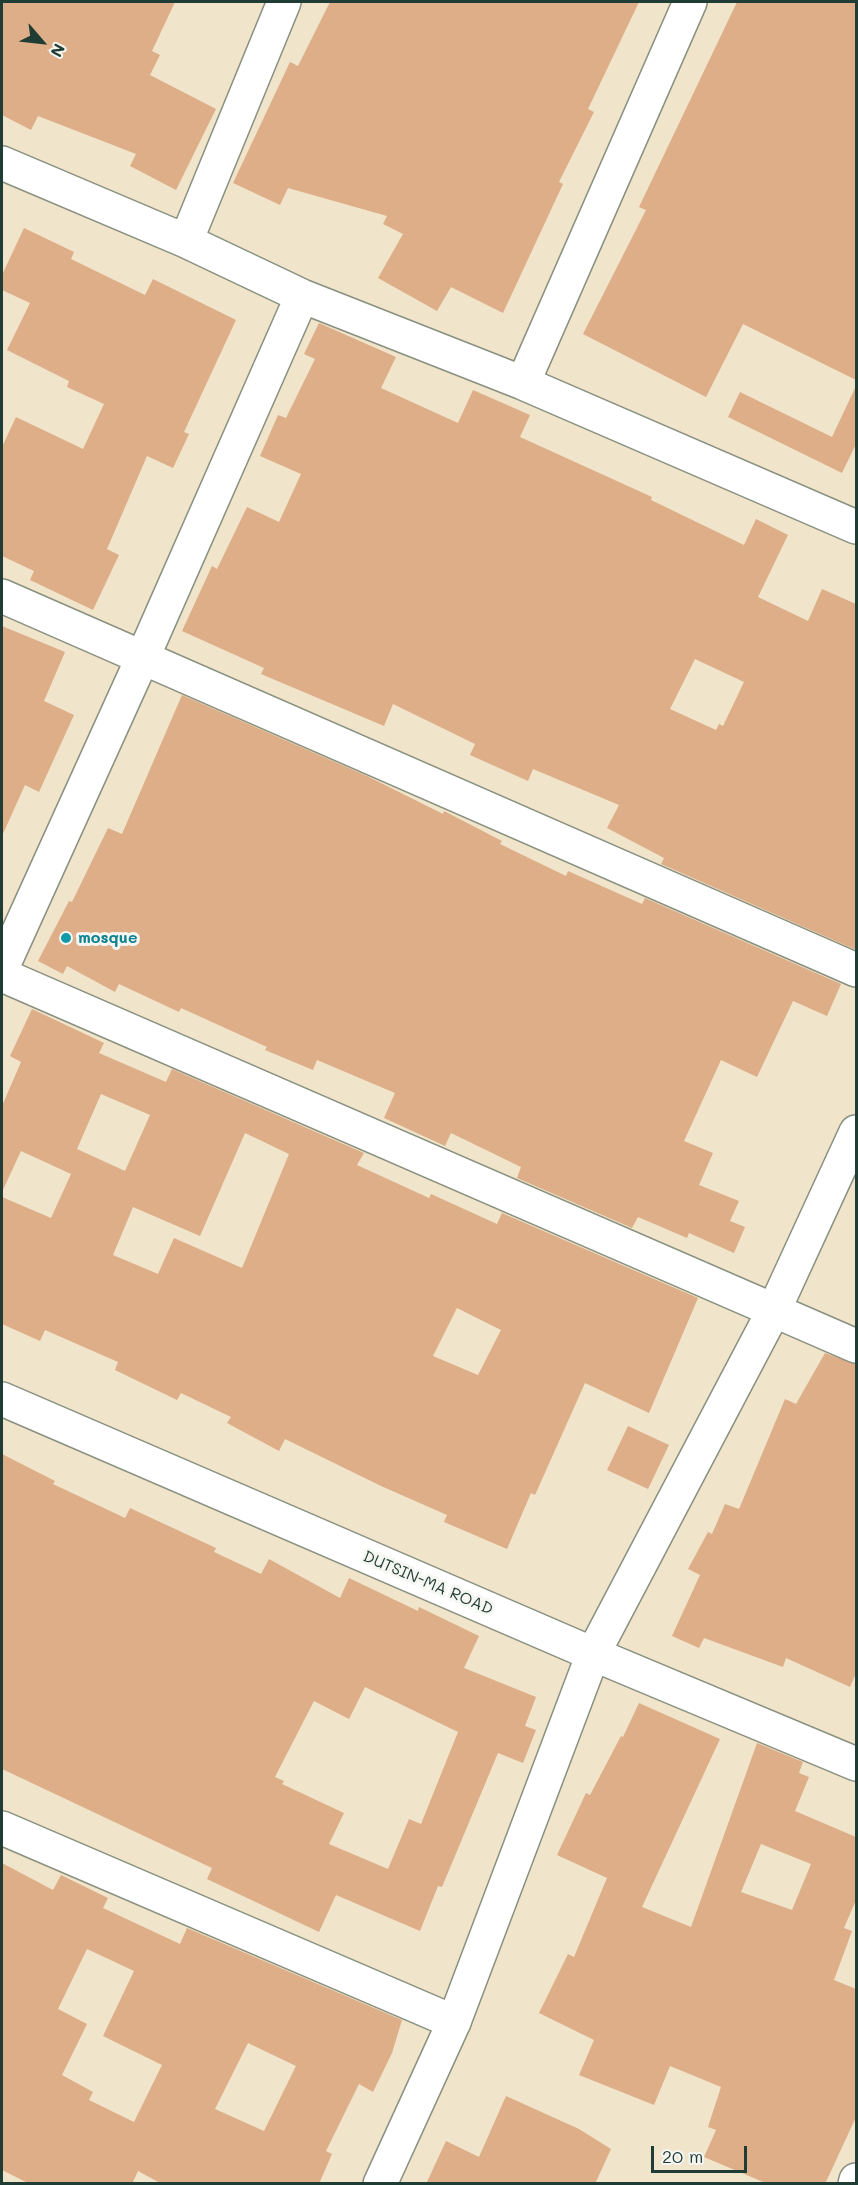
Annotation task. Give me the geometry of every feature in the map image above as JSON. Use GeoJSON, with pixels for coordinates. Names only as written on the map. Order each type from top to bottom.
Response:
{"type":"FeatureCollection","features":[{"type":"Feature","properties":{"kind":"street"},"geometry":{"type":"LineString","coordinates":[[186,241],[284,2]]}},
{"type":"Feature","properties":{"kind":"street"},"geometry":{"type":"LineString","coordinates":[[523,383],[690,2]]}},
{"type":"Feature","properties":{"kind":"street"},"geometry":{"type":"LineString","coordinates":[[2,163],[186,241],[302,296],[523,383],[856,525]]}},
{"type":"Feature","properties":{"kind":"street"},"geometry":{"type":"LineString","coordinates":[[2,968],[143,657],[302,296]]}},
{"type":"Feature","properties":{"kind":"street"},"geometry":{"type":"LineString","coordinates":[[2,596],[856,970]]}},
{"type":"Feature","properties":{"kind":"street"},"geometry":{"type":"LineString","coordinates":[[2,975],[856,1346]]}},
{"type":"Feature","properties":{"kind":"street"},"geometry":{"type":"LineString","coordinates":[[380,2184],[454,2022],[593,1654],[774,1310],[856,1132]]}},
{"type":"Feature","properties":{"kind":"street","name":"DUTSIN-MA ROAD"},"geometry":{"type":"LineString","coordinates":[[2,1399],[593,1654],[856,1764]]}},
{"type":"Feature","properties":{"kind":"street"},"geometry":{"type":"LineString","coordinates":[[2,1828],[454,2022]]}},
{"type":"Feature","properties":{"kind":"building"},"geometry":{"type":"Polygon","coordinates":[[[2,2],[175,2],[152,51],[160,55],[150,75],[216,109],[176,190],[130,166],[136,154],[38,116],[31,130],[2,115],[2,2]]]}},
{"type":"Feature","properties":{"kind":"building"},"geometry":{"type":"Polygon","coordinates":[[[330,2],[639,2],[588,109],[594,112],[559,182],[563,184],[503,313],[451,287],[437,311],[378,278],[403,234],[383,224],[387,216],[288,188],[280,205],[233,183],[290,62],[298,66],[330,2]]]}},
{"type":"Feature","properties":{"kind":"building"},"geometry":{"type":"Polygon","coordinates":[[[737,2],[856,2],[856,380],[743,324],[706,397],[583,334],[646,210],[639,207],[737,2]]]}},
{"type":"Feature","properties":{"kind":"building"},"geometry":{"type":"Polygon","coordinates":[[[24,228],[74,252],[71,259],[145,295],[153,279],[236,320],[184,432],[189,434],[173,468],[147,456],[107,549],[119,555],[93,610],[30,580],[34,571],[2,556],[2,447],[16,417],[83,449],[104,404],[67,387],[69,381],[7,350],[30,303],[2,290],[2,275],[24,228]]]}},
{"type":"Feature","properties":{"kind":"building"},"geometry":{"type":"Polygon","coordinates":[[[319,323],[396,357],[381,388],[458,423],[473,390],[530,415],[520,437],[652,497],[651,500],[744,545],[756,519],[788,535],[758,597],[808,621],[822,589],[856,604],[856,950],[661,864],[664,858],[607,828],[619,805],[533,769],[528,781],[470,755],[475,744],[393,704],[384,726],[261,674],[264,668],[182,631],[212,566],[217,569],[247,507],[279,522],[301,474],[260,456],[278,415],[286,418],[315,359],[304,354],[319,323]],[[695,659],[670,709],[716,730],[719,724],[723,726],[744,682],[695,659]]]}},
{"type":"Feature","properties":{"kind":"building"},"geometry":{"type":"Polygon","coordinates":[[[856,386],[856,444],[842,473],[728,417],[740,392],[832,437],[856,386]]]}},
{"type":"Feature","properties":{"kind":"building"},"geometry":{"type":"Polygon","coordinates":[[[2,626],[65,652],[44,701],[74,715],[39,792],[25,785],[2,836],[2,626]]]}},
{"type":"Feature","properties":{"kind":"building"},"geometry":{"type":"Polygon","coordinates":[[[182,695],[367,776],[443,814],[444,811],[502,841],[500,844],[566,876],[568,871],[642,904],[645,898],[841,984],[827,1016],[793,1001],[757,1077],[721,1060],[684,1141],[713,1153],[699,1185],[739,1201],[730,1221],[745,1227],[734,1253],[689,1233],[687,1238],[638,1217],[632,1228],[517,1178],[521,1167],[451,1133],[445,1146],[384,1118],[395,1093],[317,1060],[313,1070],[265,1050],[267,1047],[181,1008],[179,1012],[119,984],[115,992],[67,966],[63,974],[38,961],[69,901],[72,902],[108,828],[122,834],[182,695]]]}},
{"type":"Feature","properties":{"kind":"building"},"geometry":{"type":"Polygon","coordinates":[[[32,1009],[104,1043],[99,1053],[166,1082],[172,1069],[364,1153],[357,1165],[429,1198],[431,1194],[497,1224],[502,1213],[698,1298],[649,1413],[585,1383],[535,1495],[531,1493],[507,1549],[444,1522],[447,1515],[285,1439],[279,1451],[227,1423],[231,1417],[181,1393],[177,1400],[115,1370],[118,1362],[45,1330],[40,1341],[2,1324],[2,1197],[51,1218],[71,1174],[21,1151],[2,1192],[2,1106],[21,1062],[10,1056],[32,1009]],[[101,1094],[77,1149],[125,1171],[150,1115],[101,1094]],[[245,1133],[200,1236],[133,1207],[113,1255],[158,1274],[174,1238],[242,1268],[289,1154],[245,1133]],[[457,1308],[433,1356],[478,1375],[501,1330],[457,1308]]]}},
{"type":"Feature","properties":{"kind":"building"},"geometry":{"type":"Polygon","coordinates":[[[825,1353],[856,1364],[856,1673],[850,1687],[786,1658],[783,1667],[704,1638],[699,1648],[672,1636],[700,1575],[688,1569],[708,1532],[712,1534],[725,1504],[739,1509],[785,1399],[796,1404],[825,1353]]]}},
{"type":"Feature","properties":{"kind":"building"},"geometry":{"type":"Polygon","coordinates":[[[628,1426],[669,1445],[648,1489],[607,1470],[628,1426]]]}},
{"type":"Feature","properties":{"kind":"building"},"geometry":{"type":"Polygon","coordinates":[[[2,1454],[55,1481],[53,1484],[125,1518],[130,1508],[216,1548],[214,1552],[261,1574],[269,1559],[340,1598],[349,1578],[418,1611],[419,1607],[479,1636],[464,1668],[536,1697],[525,1726],[536,1730],[523,1763],[498,1753],[442,1887],[438,1886],[420,1931],[336,1895],[319,1932],[207,1879],[212,1868],[2,1769],[2,1454]],[[365,1687],[349,1719],[314,1701],[275,1777],[284,1781],[282,1784],[344,1813],[329,1844],[388,1869],[409,1819],[421,1824],[458,1732],[365,1687]]]}},
{"type":"Feature","properties":{"kind":"building"},"geometry":{"type":"Polygon","coordinates":[[[639,1703],[720,1739],[642,1907],[691,1927],[757,1743],[803,1762],[799,1773],[809,1777],[795,1811],[856,1837],[856,1900],[844,1928],[852,1931],[834,1980],[856,1989],[856,2117],[825,2184],[768,2184],[704,2157],[716,2130],[708,2127],[721,2087],[670,2066],[654,2105],[579,2075],[594,2040],[539,2013],[568,1954],[574,1957],[607,1878],[557,1855],[586,1793],[590,1795],[621,1736],[623,1737],[639,1703]],[[761,1844],[741,1892],[792,1910],[811,1864],[761,1844]]]}},
{"type":"Feature","properties":{"kind":"building"},"geometry":{"type":"Polygon","coordinates":[[[2,1863],[53,1890],[61,1875],[108,1898],[103,1908],[180,1944],[187,1928],[402,2020],[392,2053],[373,2092],[359,2084],[326,2151],[332,2154],[319,2184],[162,2184],[138,2171],[132,2184],[30,2184],[2,2170],[2,1863]],[[87,1949],[58,2009],[87,2024],[62,2075],[93,2092],[89,2100],[134,2122],[162,2065],[103,2036],[134,1971],[87,1949]],[[248,2043],[215,2109],[264,2131],[296,2066],[248,2043]]]}},
{"type":"Feature","properties":{"kind":"building"},"geometry":{"type":"Polygon","coordinates":[[[506,2096],[579,2129],[611,2149],[595,2184],[426,2184],[446,2141],[479,2157],[506,2096]]]}},
{"type":"Feature","properties":{"kind":"place","name":"mosque"},"geometry":{"type":"Point","coordinates":[66,938]}}]}
